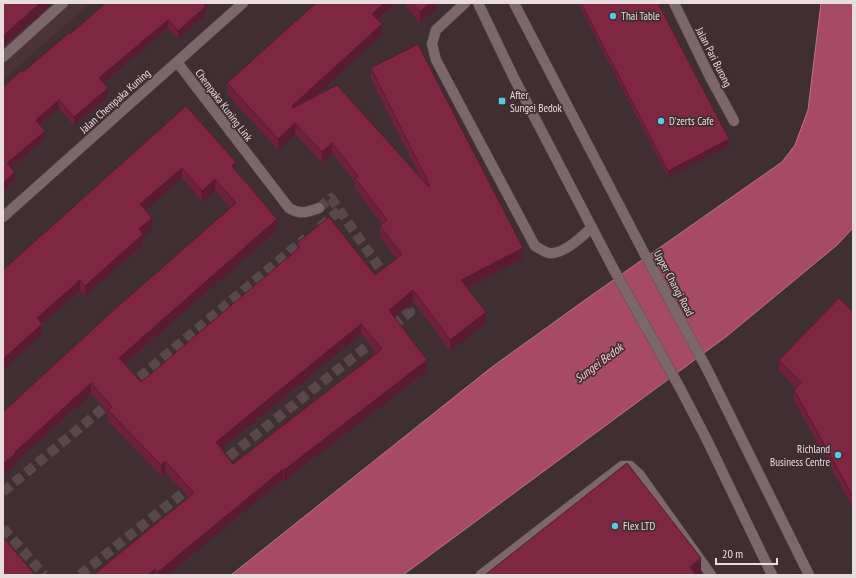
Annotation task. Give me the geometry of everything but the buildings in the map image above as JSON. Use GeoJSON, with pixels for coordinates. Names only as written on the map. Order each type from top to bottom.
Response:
{"type":"FeatureCollection","features":[{"type":"Feature","properties":{"kind":"street"},"geometry":{"type":"LineString","coordinates":[[3,57],[63,3]]}},
{"type":"Feature","properties":{"kind":"street","name":"Jalan Chempaka Kuning"},"geometry":{"type":"LineString","coordinates":[[3,217],[243,3]]}},
{"type":"Feature","properties":{"kind":"street"},"geometry":{"type":"LineString","coordinates":[[465,3],[436,30],[432,44],[436,60],[535,246],[548,253],[558,253],[592,228]]}},
{"type":"Feature","properties":{"kind":"street"},"geometry":{"type":"LineString","coordinates":[[478,3],[518,86],[614,270],[706,438],[772,575]]}},
{"type":"Feature","properties":{"kind":"street","name":"Upper Changi Road"},"geometry":{"type":"LineString","coordinates":[[514,3],[643,251],[704,364],[809,575]]}},
{"type":"Feature","properties":{"kind":"street","name":"Jalan Pari Burong"},"geometry":{"type":"LineString","coordinates":[[674,3],[710,77],[734,121]]}},
{"type":"Feature","properties":{"kind":"street","name":"Chempaka Kuning Link"},"geometry":{"type":"LineString","coordinates":[[177,62],[289,208],[295,212],[304,213],[318,208]]}},
{"type":"Feature","properties":{"kind":"street"},"geometry":{"type":"LineString","coordinates":[[481,575],[622,466],[630,466],[639,474],[711,575]]}},
{"type":"Feature","properties":{"kind":"shaded area"},"geometry":{"type":"Polygon","coordinates":[[[3,3],[90,3],[3,80],[3,3]]]}},
{"type":"Feature","properties":{"kind":"water","name":"Sungei Bedok"},"geometry":{"type":"Polygon","coordinates":[[[821,3],[853,3],[853,228],[837,245],[727,336],[403,575],[231,575],[492,367],[782,162],[795,145],[808,110],[821,3]]]}},
{"type":"Feature","properties":{"kind":"tunnel"},"geometry":{"type":"LineString","coordinates":[[319,208],[331,198],[388,280]]}},
{"type":"Feature","properties":{"kind":"tunnel"},"geometry":{"type":"LineString","coordinates":[[320,227],[340,210]]}},
{"type":"Feature","properties":{"kind":"tunnel"},"geometry":{"type":"LineString","coordinates":[[128,387],[306,238]]}},
{"type":"Feature","properties":{"kind":"tunnel"},"geometry":{"type":"LineString","coordinates":[[217,466],[410,312],[399,295]]}},
{"type":"Feature","properties":{"kind":"tunnel"},"geometry":{"type":"LineString","coordinates":[[3,492],[113,400]]}},
{"type":"Feature","properties":{"kind":"tunnel"},"geometry":{"type":"LineString","coordinates":[[80,575],[193,485]]}},
{"type":"Feature","properties":{"kind":"tunnel"},"geometry":{"type":"LineString","coordinates":[[3,528],[44,575]]}},
{"type":"Feature","properties":{"kind":"place","name":"Thai Table"},"geometry":{"type":"Point","coordinates":[613,16]}},
{"type":"Feature","properties":{"kind":"place","name":"After Sungei Bedok"},"geometry":{"type":"Point","coordinates":[502,101]}},
{"type":"Feature","properties":{"kind":"place","name":"D'zerts Cafe"},"geometry":{"type":"Point","coordinates":[661,121]}},
{"type":"Feature","properties":{"kind":"place","name":"Richland Business Centre"},"geometry":{"type":"Point","coordinates":[838,455]}},
{"type":"Feature","properties":{"kind":"place","name":"Flex LTD"},"geometry":{"type":"Point","coordinates":[615,526]}}]}
